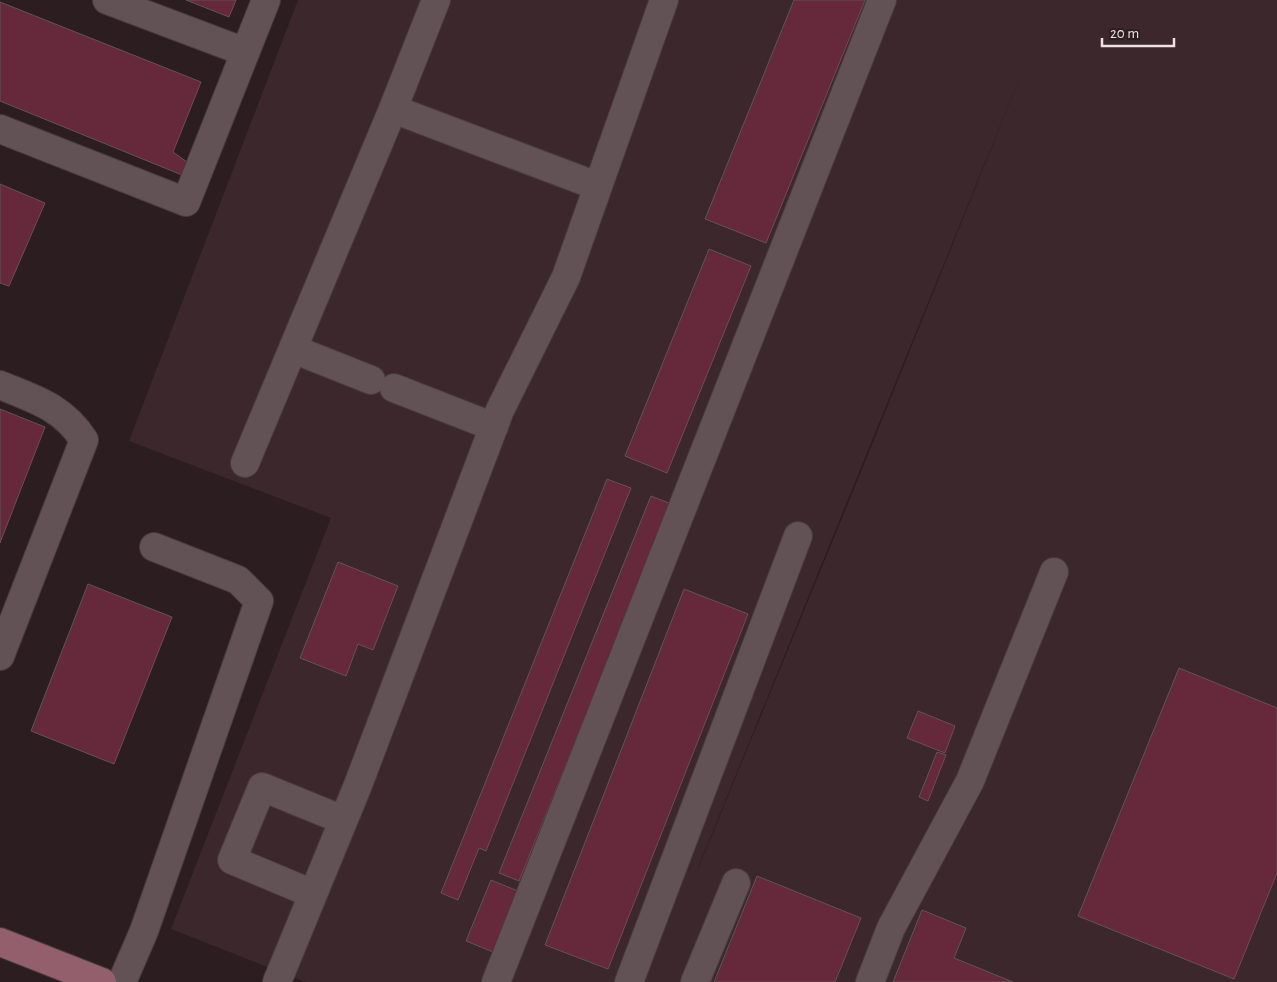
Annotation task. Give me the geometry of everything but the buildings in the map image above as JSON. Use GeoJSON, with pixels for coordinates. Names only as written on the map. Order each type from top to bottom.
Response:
{"type":"FeatureCollection","features":[{"type":"Feature","properties":{"kind":"main road"},"geometry":{"type":"LineString","coordinates":[[0,942],[102,982]]}},
{"type":"Feature","properties":{"kind":"lane"},"geometry":{"type":"LineString","coordinates":[[107,0],[246,52]]}},
{"type":"Feature","properties":{"kind":"lane"},"geometry":{"type":"LineString","coordinates":[[0,129],[186,202],[266,0]]}},
{"type":"Feature","properties":{"kind":"lane"},"geometry":{"type":"LineString","coordinates":[[245,463],[393,109],[436,0]]}},
{"type":"Feature","properties":{"kind":"lane"},"geometry":{"type":"LineString","coordinates":[[277,982],[343,820],[494,427],[566,276],[664,0]]}},
{"type":"Feature","properties":{"kind":"lane"},"geometry":{"type":"LineString","coordinates":[[496,982],[882,0]]}},
{"type":"Feature","properties":{"kind":"lane"},"geometry":{"type":"LineString","coordinates":[[393,109],[597,186]]}},
{"type":"Feature","properties":{"kind":"lane"},"geometry":{"type":"LineString","coordinates":[[293,350],[494,427]]}},
{"type":"Feature","properties":{"kind":"lane"},"geometry":{"type":"LineString","coordinates":[[0,385],[54,408],[75,426],[84,440],[0,656]]}},
{"type":"Feature","properties":{"kind":"lane"},"geometry":{"type":"LineString","coordinates":[[630,982],[798,536]]}},
{"type":"Feature","properties":{"kind":"lane"},"geometry":{"type":"LineString","coordinates":[[122,982],[144,931],[260,601],[238,580],[154,547]]}},
{"type":"Feature","properties":{"kind":"lane"},"geometry":{"type":"LineString","coordinates":[[870,982],[891,928],[970,782],[1054,572]]}},
{"type":"Feature","properties":{"kind":"lane"},"geometry":{"type":"LineString","coordinates":[[313,894],[232,860],[262,787],[343,820]]}},
{"type":"Feature","properties":{"kind":"lane"},"geometry":{"type":"LineString","coordinates":[[695,982],[736,883]]}},
{"type":"Feature","properties":{"kind":"shaded area"},"geometry":{"type":"Polygon","coordinates":[[[298,0],[1277,0],[1277,982],[305,982],[171,929],[331,518],[129,441],[298,0]],[[1026,62],[698,869],[865,462],[1026,62]]]}}]}
